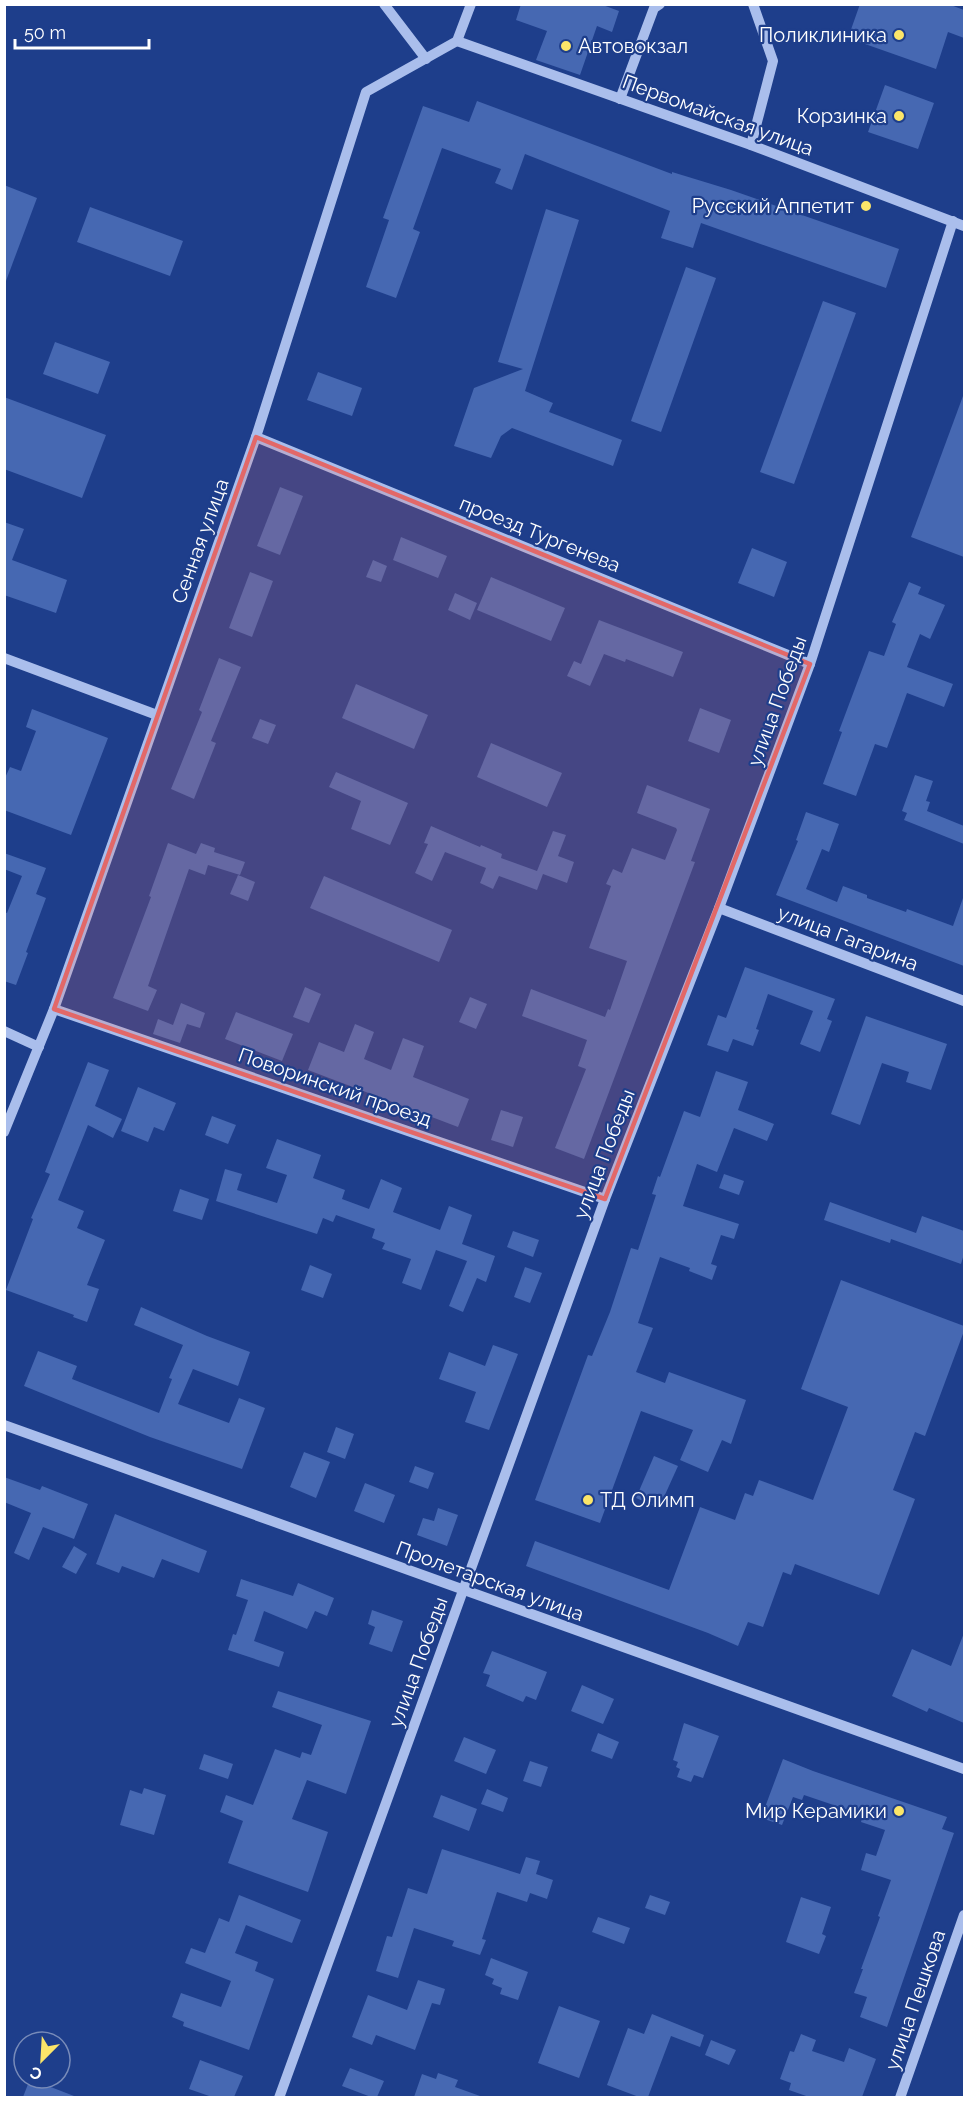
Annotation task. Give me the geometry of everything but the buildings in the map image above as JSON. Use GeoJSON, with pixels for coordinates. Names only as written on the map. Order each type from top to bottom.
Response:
{"type":"FeatureCollection","features":[{"type":"Feature","properties":{"kind":"street"},"geometry":{"type":"LineString","coordinates":[[384,4],[426,59]]}},
{"type":"Feature","properties":{"kind":"street"},"geometry":{"type":"LineString","coordinates":[[457,41],[471,4]]}},
{"type":"Feature","properties":{"kind":"street"},"geometry":{"type":"LineString","coordinates":[[620,99],[654,8],[660,4]]}},
{"type":"Feature","properties":{"kind":"street"},"geometry":{"type":"LineString","coordinates":[[751,145],[773,61],[753,4]]}},
{"type":"Feature","properties":{"kind":"street","name":"Сенная улица"},"geometry":{"type":"LineString","coordinates":[[4,1132],[54,1009],[256,437],[366,92],[457,41]]}},
{"type":"Feature","properties":{"kind":"street","name":"Первомайская улица"},"geometry":{"type":"LineString","coordinates":[[457,41],[751,145],[964,226]]}},
{"type":"Feature","properties":{"kind":"street","name":"улица Победы"},"geometry":{"type":"LineString","coordinates":[[279,2097],[605,1200],[719,909],[810,664],[953,221]]}},
{"type":"Feature","properties":{"kind":"street","name":"проезд Тургенева"},"geometry":{"type":"LineString","coordinates":[[256,437],[810,664]]}},
{"type":"Feature","properties":{"kind":"street"},"geometry":{"type":"LineString","coordinates":[[4,657],[157,715]]}},
{"type":"Feature","properties":{"kind":"street","name":"улица Гагарина"},"geometry":{"type":"LineString","coordinates":[[719,909],[964,1001]]}},
{"type":"Feature","properties":{"kind":"street","name":"Поворинский проезд"},"geometry":{"type":"LineString","coordinates":[[54,1009],[605,1200]]}},
{"type":"Feature","properties":{"kind":"street"},"geometry":{"type":"LineString","coordinates":[[4,1032],[39,1047]]}},
{"type":"Feature","properties":{"kind":"street","name":"Пролетарская улица"},"geometry":{"type":"LineString","coordinates":[[4,1425],[964,1769]]}},
{"type":"Feature","properties":{"kind":"street","name":"улица Пешкова"},"geometry":{"type":"LineString","coordinates":[[900,2097],[964,1915]]}},
{"type":"Feature","properties":{"kind":"highlighted area"},"geometry":{"type":"Polygon","coordinates":[[[256,437],[810,664],[605,1199],[54,1009],[256,437]]]}},
{"type":"Feature","properties":{"kind":"place","name":"Поликлиника"},"geometry":{"type":"Point","coordinates":[899,35]}},
{"type":"Feature","properties":{"kind":"place","name":"Автовокзал"},"geometry":{"type":"Point","coordinates":[566,46]}},
{"type":"Feature","properties":{"kind":"place","name":"Корзинка"},"geometry":{"type":"Point","coordinates":[899,116]}},
{"type":"Feature","properties":{"kind":"place","name":"Русский Аппетит"},"geometry":{"type":"Point","coordinates":[866,206]}},
{"type":"Feature","properties":{"kind":"place","name":"ТД Олимп"},"geometry":{"type":"Point","coordinates":[588,1500]}},
{"type":"Feature","properties":{"kind":"place","name":"Мир Керамики"},"geometry":{"type":"Point","coordinates":[899,1811]}}]}
